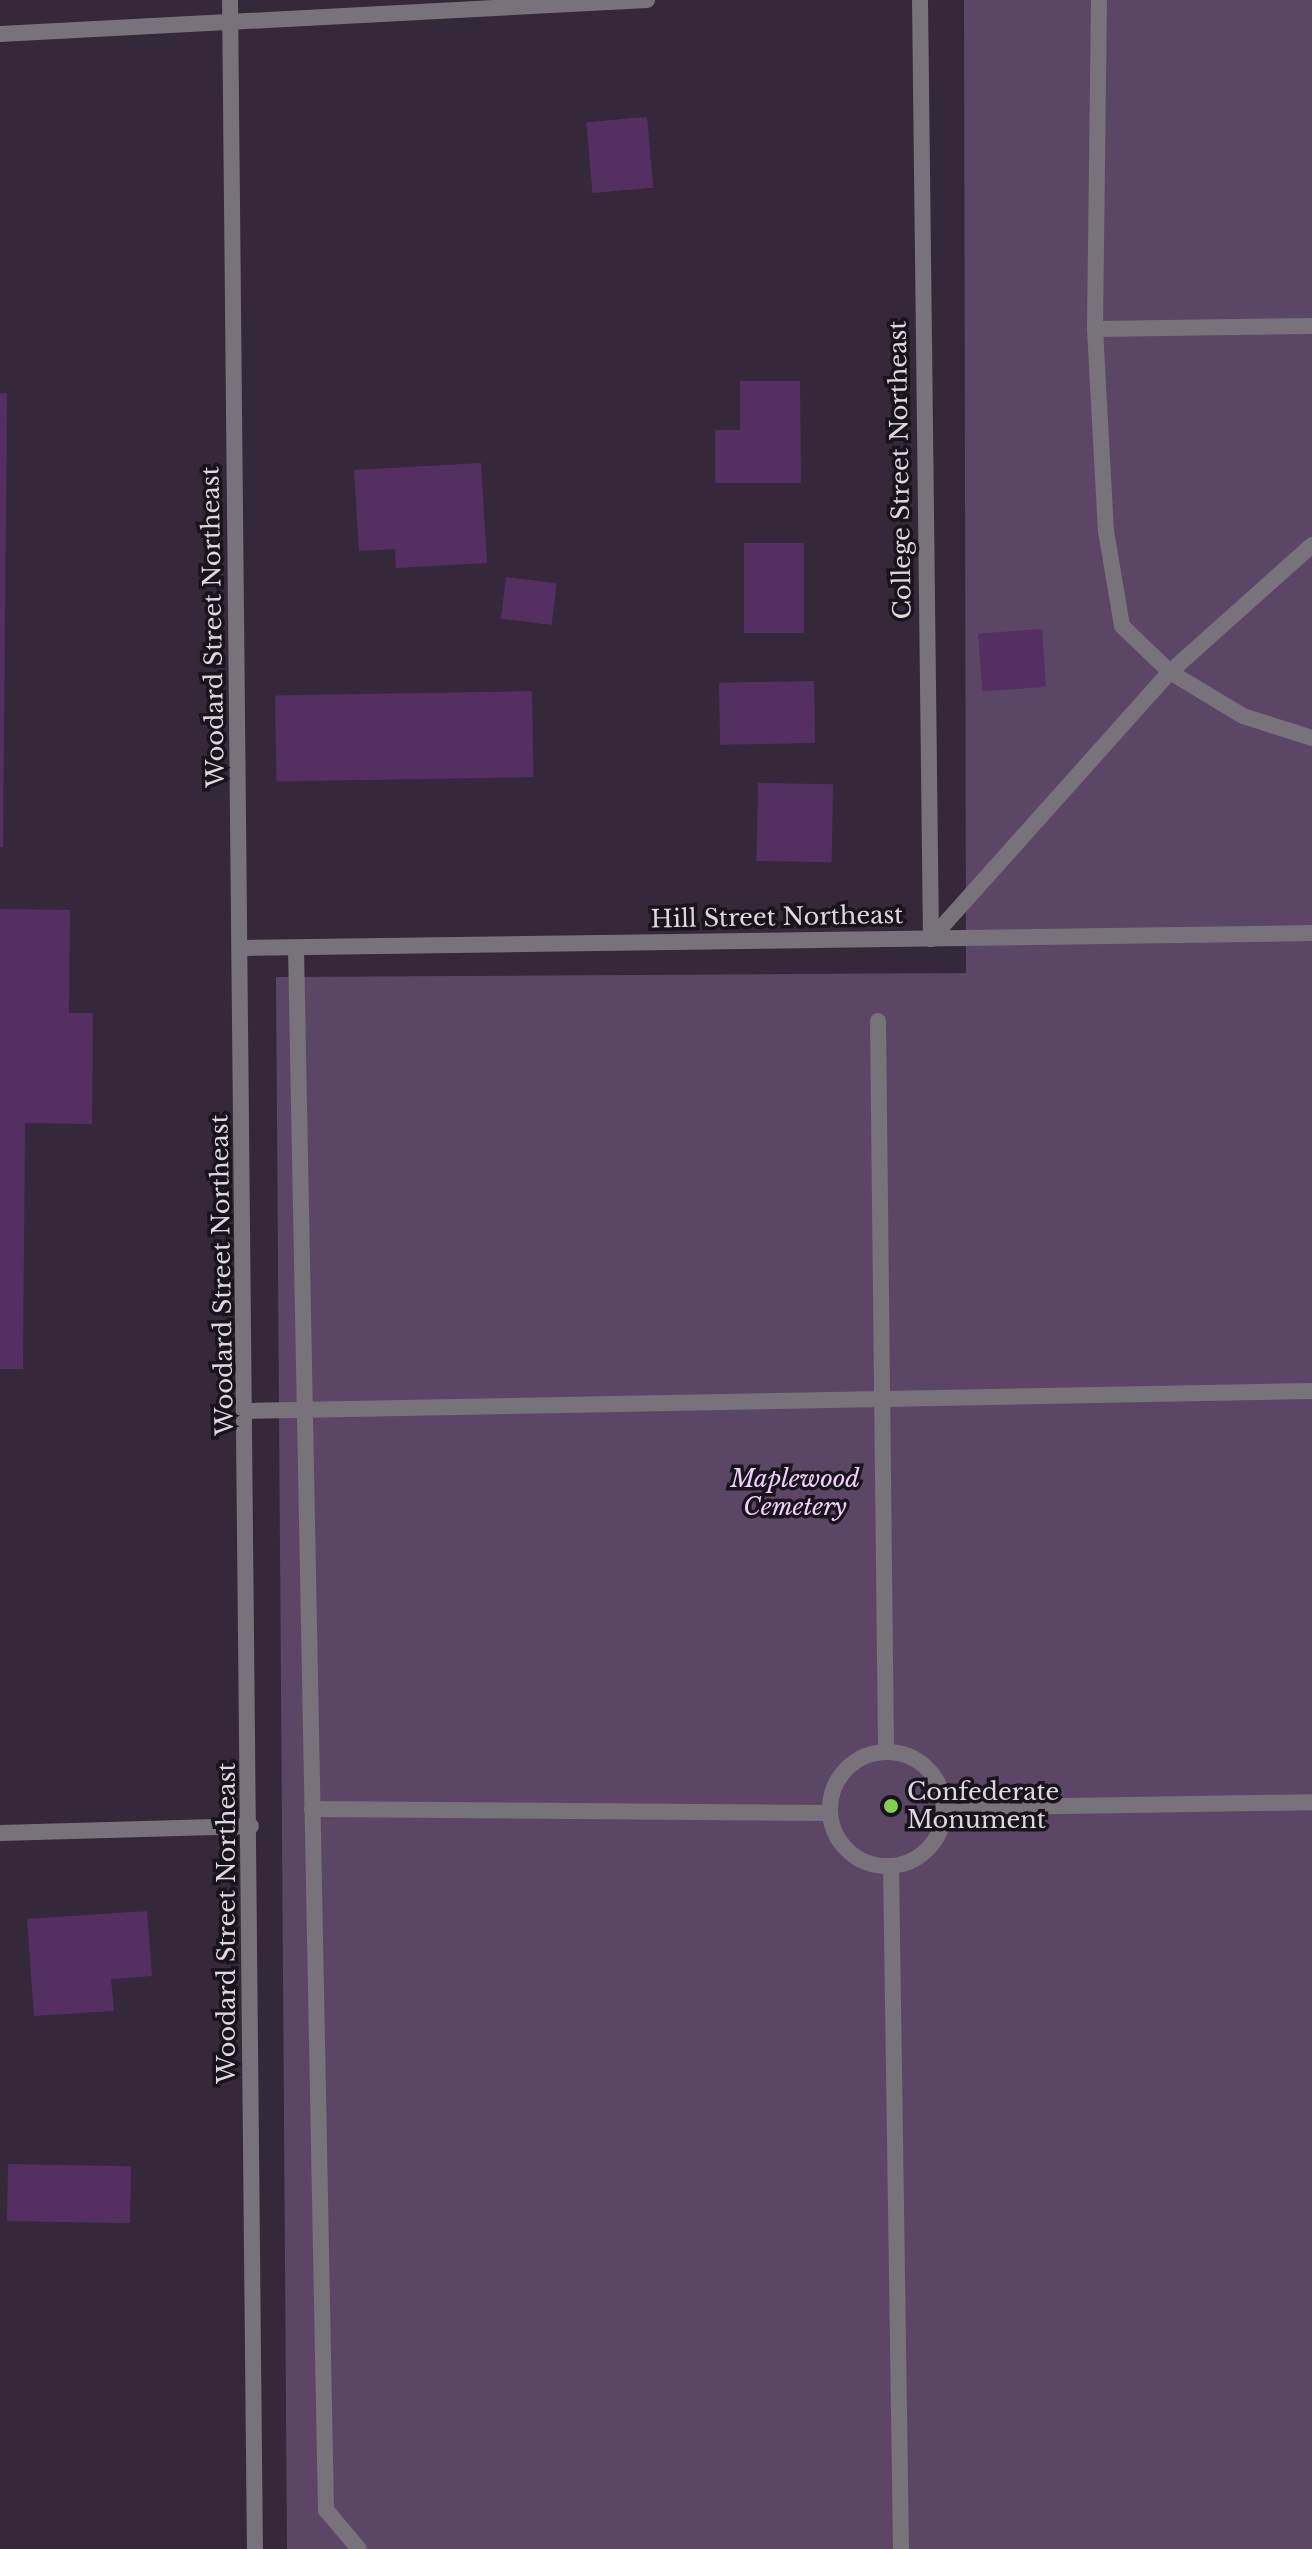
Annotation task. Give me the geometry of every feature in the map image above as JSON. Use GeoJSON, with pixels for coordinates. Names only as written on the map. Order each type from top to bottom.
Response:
{"type":"FeatureCollection","features":[{"type":"Feature","properties":{"kind":"street","name":"Woodard Street Northeast"},"geometry":{"type":"LineString","coordinates":[[230,0],[243,948],[255,2549]]}},
{"type":"Feature","properties":{"kind":"street"},"geometry":{"type":"LineString","coordinates":[[0,34],[647,0]]}},
{"type":"Feature","properties":{"kind":"street","name":"College Street Northeast"},"geometry":{"type":"LineString","coordinates":[[920,0],[931,939]]}},
{"type":"Feature","properties":{"kind":"street"},"geometry":{"type":"LineString","coordinates":[[1099,0],[1095,329],[1106,531],[1122,626],[1170,672],[1243,716],[1312,738]]}},
{"type":"Feature","properties":{"kind":"street"},"geometry":{"type":"LineString","coordinates":[[1095,329],[1312,326]]}},
{"type":"Feature","properties":{"kind":"street"},"geometry":{"type":"LineString","coordinates":[[931,939],[1170,672],[1312,545]]}},
{"type":"Feature","properties":{"kind":"street","name":"Hill Street Northeast"},"geometry":{"type":"LineString","coordinates":[[243,948],[1312,933]]}},
{"type":"Feature","properties":{"kind":"street"},"geometry":{"type":"LineString","coordinates":[[296,948],[326,2510],[359,2549]]}},
{"type":"Feature","properties":{"kind":"street"},"geometry":{"type":"LineString","coordinates":[[878,1021],[886,1752]]}},
{"type":"Feature","properties":{"kind":"street"},"geometry":{"type":"LineString","coordinates":[[247,1411],[1312,1391]]}},
{"type":"Feature","properties":{"kind":"street"},"geometry":{"type":"LineString","coordinates":[[886,1752],[927,1768],[944,1808],[927,1851],[891,1866],[854,1856],[830,1813],[846,1769],[886,1752]]}},
{"type":"Feature","properties":{"kind":"street"},"geometry":{"type":"LineString","coordinates":[[944,1808],[1312,1802]]}},
{"type":"Feature","properties":{"kind":"street"},"geometry":{"type":"LineString","coordinates":[[312,1809],[830,1813]]}},
{"type":"Feature","properties":{"kind":"street"},"geometry":{"type":"LineString","coordinates":[[0,1833],[251,1826]]}},
{"type":"Feature","properties":{"kind":"street"},"geometry":{"type":"LineString","coordinates":[[891,1866],[901,2549]]}},
{"type":"Feature","properties":{"kind":"green space","name":"Maplewood Cemetery"},"geometry":{"type":"Polygon","coordinates":[[[964,0],[1312,0],[1312,2549],[287,2549],[276,977],[966,973],[964,0]]]}},
{"type":"Feature","properties":{"kind":"building"},"geometry":{"type":"Polygon","coordinates":[[[647,117],[653,188],[592,193],[586,122],[647,117]]]}},
{"type":"Feature","properties":{"kind":"building"},"geometry":{"type":"Polygon","coordinates":[[[740,381],[800,381],[801,483],[715,483],[715,430],[740,430],[740,381]]]}},
{"type":"Feature","properties":{"kind":"building"},"geometry":{"type":"Polygon","coordinates":[[[0,393],[7,393],[3,847],[0,847],[0,393]]]}},
{"type":"Feature","properties":{"kind":"building"},"geometry":{"type":"Polygon","coordinates":[[[481,463],[487,563],[396,568],[395,549],[359,551],[354,470],[481,463]]]}},
{"type":"Feature","properties":{"kind":"building"},"geometry":{"type":"Polygon","coordinates":[[[744,543],[804,543],[804,633],[744,633],[744,543]]]}},
{"type":"Feature","properties":{"kind":"building"},"geometry":{"type":"Polygon","coordinates":[[[506,577],[557,583],[552,625],[501,619],[506,577]]]}},
{"type":"Feature","properties":{"kind":"building"},"geometry":{"type":"Polygon","coordinates":[[[1042,629],[1046,687],[982,691],[978,633],[1042,629]]]}},
{"type":"Feature","properties":{"kind":"building"},"geometry":{"type":"Polygon","coordinates":[[[814,681],[815,743],[720,745],[719,683],[814,681]]]}},
{"type":"Feature","properties":{"kind":"building"},"geometry":{"type":"Polygon","coordinates":[[[532,691],[534,777],[277,781],[275,695],[532,691]]]}},
{"type":"Feature","properties":{"kind":"building"},"geometry":{"type":"Polygon","coordinates":[[[758,783],[833,784],[832,862],[757,861],[758,783]]]}},
{"type":"Feature","properties":{"kind":"building"},"geometry":{"type":"Polygon","coordinates":[[[0,909],[70,910],[69,1013],[93,1013],[92,1124],[25,1123],[23,1369],[0,1369],[0,909]]]}},
{"type":"Feature","properties":{"kind":"building"},"geometry":{"type":"Polygon","coordinates":[[[147,1911],[152,1976],[111,1979],[114,2011],[34,2016],[27,1919],[147,1911]]]}},
{"type":"Feature","properties":{"kind":"building"},"geometry":{"type":"Polygon","coordinates":[[[8,2164],[131,2166],[130,2223],[7,2221],[8,2164]]]}},
{"type":"Feature","properties":{"kind":"place","name":"Confederate Monument"},"geometry":{"type":"Point","coordinates":[891,1806]}}]}
